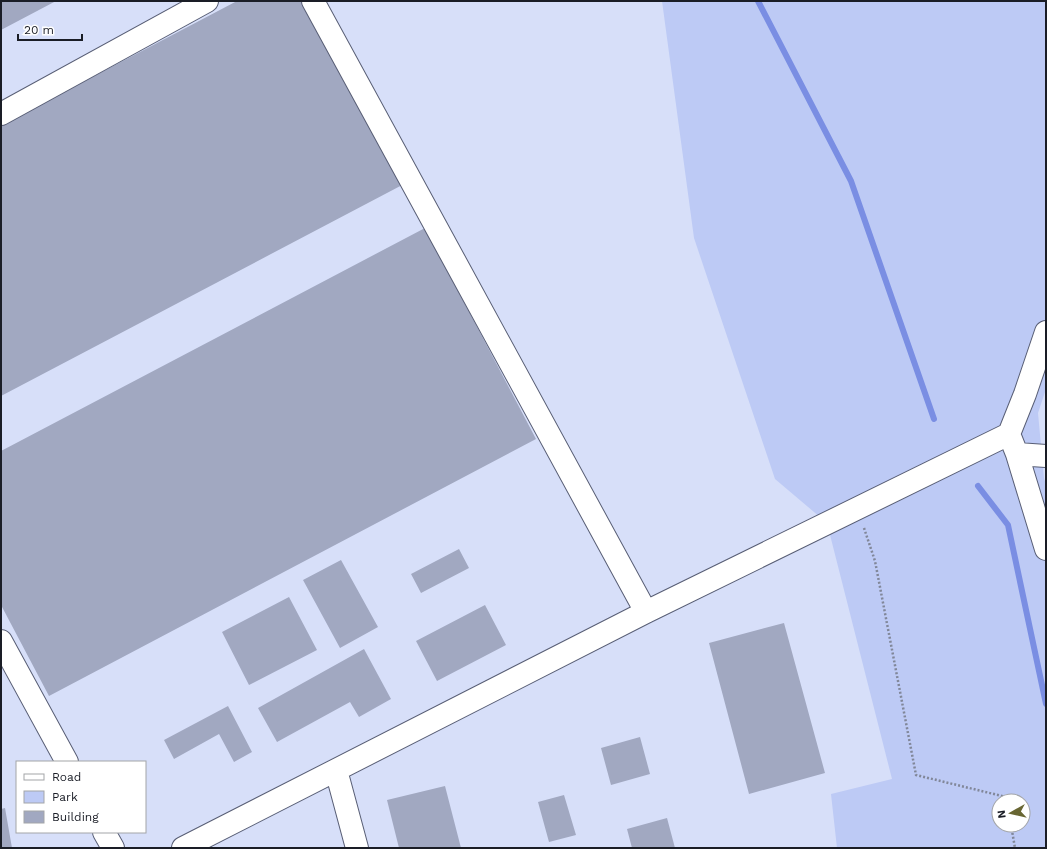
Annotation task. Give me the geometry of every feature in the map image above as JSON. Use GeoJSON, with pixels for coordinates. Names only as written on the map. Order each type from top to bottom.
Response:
{"type":"FeatureCollection","features":[{"type":"Feature","properties":{"kind":"street"},"geometry":{"type":"LineString","coordinates":[[1,114],[208,1]]}},
{"type":"Feature","properties":{"kind":"street"},"geometry":{"type":"LineString","coordinates":[[313,1],[646,612]]}},
{"type":"Feature","properties":{"kind":"street"},"geometry":{"type":"LineString","coordinates":[[184,848],[646,612],[1009,434],[1025,394],[1046,332]]}},
{"type":"Feature","properties":{"kind":"street"},"geometry":{"type":"LineString","coordinates":[[1009,434],[1017,454],[1046,549]]}},
{"type":"Feature","properties":{"kind":"street"},"geometry":{"type":"LineString","coordinates":[[1017,454],[1046,456]]}},
{"type":"Feature","properties":{"kind":"street"},"geometry":{"type":"LineString","coordinates":[[1,642],[66,761]]}},
{"type":"Feature","properties":{"kind":"street"},"geometry":{"type":"LineString","coordinates":[[336,770],[357,848]]}},
{"type":"Feature","properties":{"kind":"street"},"geometry":{"type":"LineString","coordinates":[[105,833],[113,848]]}},
{"type":"Feature","properties":{"kind":"path"},"geometry":{"type":"LineString","coordinates":[[857,508],[875,561],[916,775],[991,793]]}},
{"type":"Feature","properties":{"kind":"path"},"geometry":{"type":"LineString","coordinates":[[1012,833],[1015,848]]}},
{"type":"Feature","properties":{"kind":"green space"},"geometry":{"type":"Polygon","coordinates":[[[662,1],[1046,1],[1046,389],[1038,413],[1044,478],[1046,485],[1046,848],[837,848],[831,794],[892,779],[827,523],[775,479],[694,238],[662,1]]]}},
{"type":"Feature","properties":{"kind":"building"},"geometry":{"type":"Polygon","coordinates":[[[1,1],[56,1],[1,30],[1,1]]]}},
{"type":"Feature","properties":{"kind":"building"},"geometry":{"type":"Polygon","coordinates":[[[237,1],[311,1],[406,183],[1,396],[1,125],[237,1]]]}},
{"type":"Feature","properties":{"kind":"building"},"geometry":{"type":"Polygon","coordinates":[[[425,228],[536,439],[49,696],[1,605],[1,451],[425,228]]]}},
{"type":"Feature","properties":{"kind":"building"},"geometry":{"type":"Polygon","coordinates":[[[459,549],[469,568],[421,593],[411,574],[459,549]]]}},
{"type":"Feature","properties":{"kind":"building"},"geometry":{"type":"Polygon","coordinates":[[[341,560],[378,627],[340,648],[303,580],[341,560]]]}},
{"type":"Feature","properties":{"kind":"building"},"geometry":{"type":"Polygon","coordinates":[[[289,597],[317,650],[249,685],[222,632],[289,597]]]}},
{"type":"Feature","properties":{"kind":"building"},"geometry":{"type":"Polygon","coordinates":[[[485,605],[506,645],[437,681],[416,641],[485,605]]]}},
{"type":"Feature","properties":{"kind":"building"},"geometry":{"type":"Polygon","coordinates":[[[784,623],[825,773],[749,794],[709,643],[784,623]]]}},
{"type":"Feature","properties":{"kind":"building"},"geometry":{"type":"Polygon","coordinates":[[[364,649],[391,699],[359,717],[350,702],[277,742],[258,708],[364,649]]]}},
{"type":"Feature","properties":{"kind":"building"},"geometry":{"type":"Polygon","coordinates":[[[228,706],[252,752],[234,762],[219,734],[174,759],[164,740],[228,706]]]}},
{"type":"Feature","properties":{"kind":"building"},"geometry":{"type":"Polygon","coordinates":[[[640,737],[650,774],[611,785],[601,748],[640,737]]]}},
{"type":"Feature","properties":{"kind":"building"},"geometry":{"type":"Polygon","coordinates":[[[445,786],[461,848],[399,848],[387,800],[445,786]]]}},
{"type":"Feature","properties":{"kind":"building"},"geometry":{"type":"Polygon","coordinates":[[[564,795],[576,835],[549,842],[538,802],[564,795]]]}},
{"type":"Feature","properties":{"kind":"building"},"geometry":{"type":"Polygon","coordinates":[[[5,808],[12,848],[1,848],[1,809],[5,808]]]}},
{"type":"Feature","properties":{"kind":"building"},"geometry":{"type":"Polygon","coordinates":[[[667,818],[675,848],[632,848],[627,829],[667,818]]]}},
{"type":"Feature","properties":{"kind":"waterway"},"geometry":{"type":"LineString","coordinates":[[758,1],[851,181],[934,419]]}},
{"type":"Feature","properties":{"kind":"waterway"},"geometry":{"type":"LineString","coordinates":[[978,486],[1008,525],[1046,704]]}}]}
